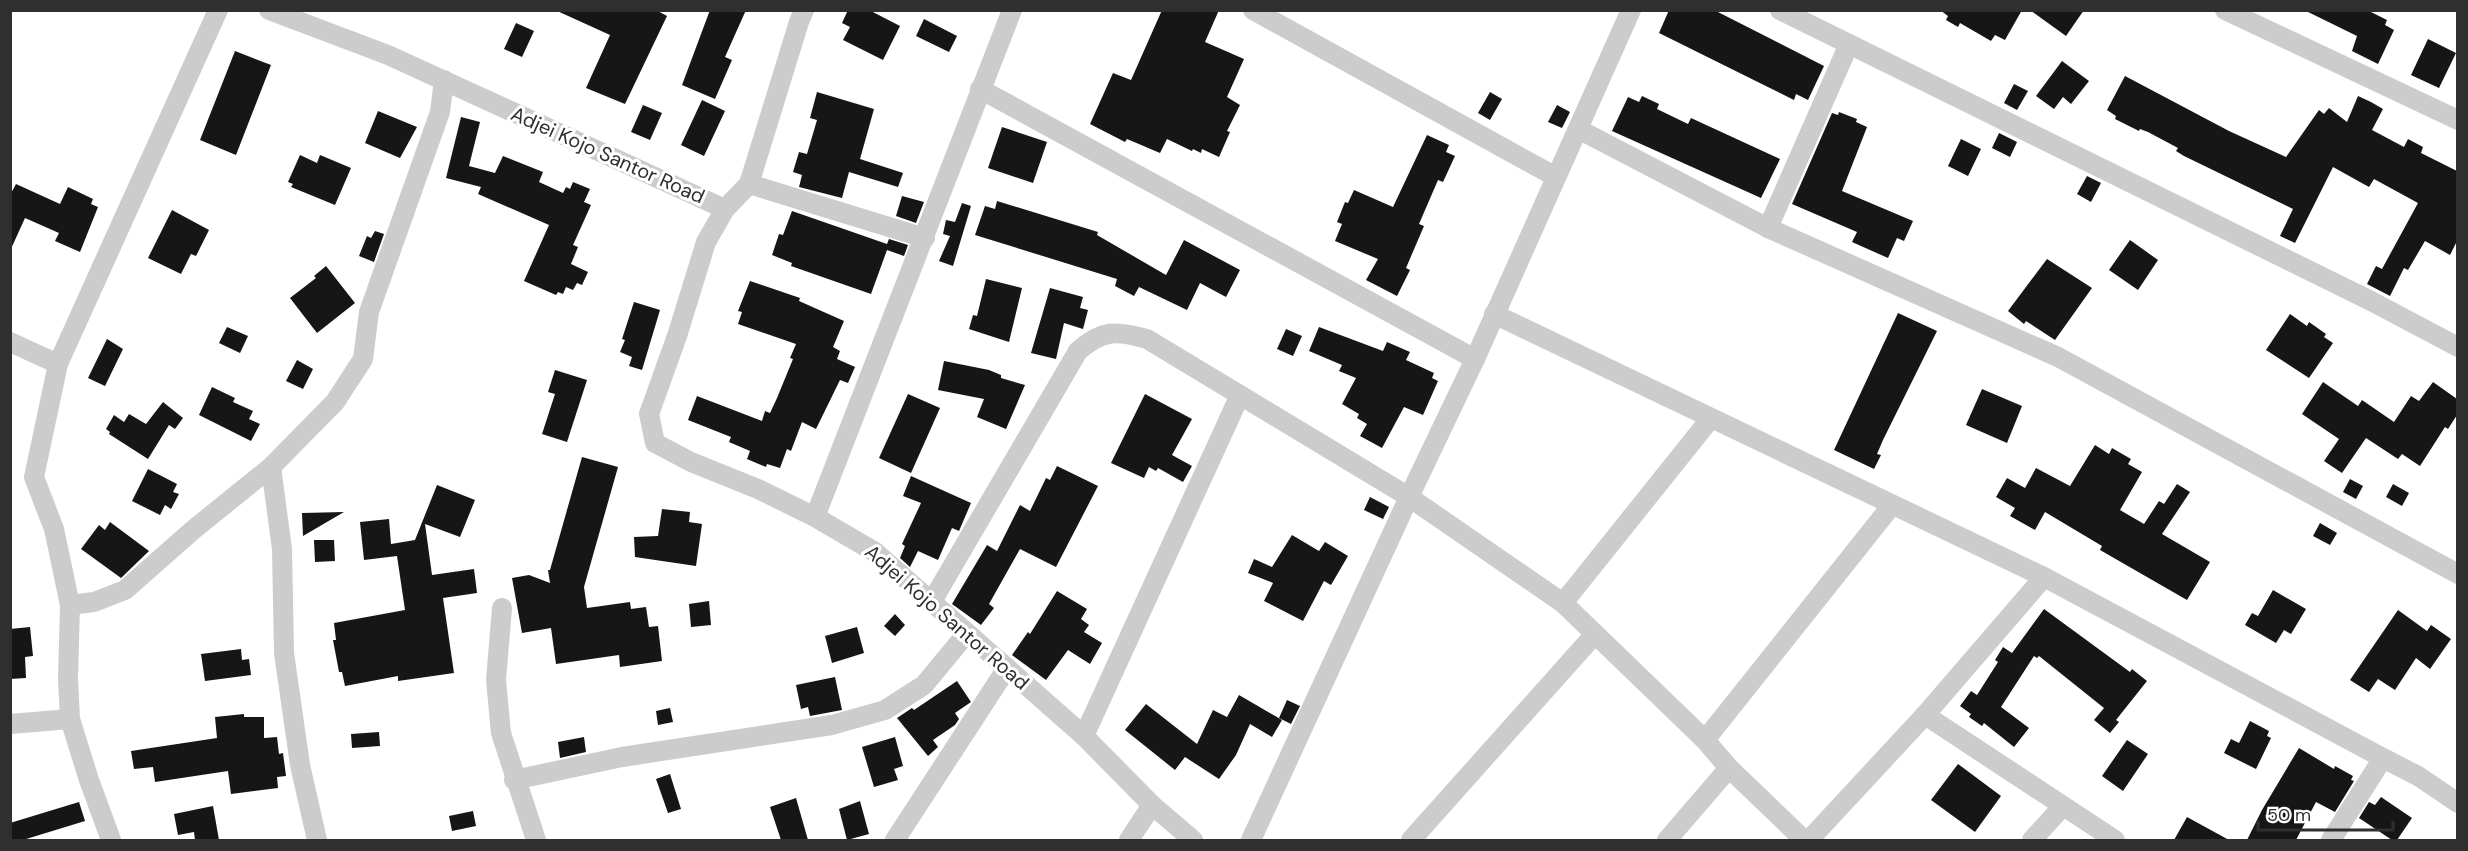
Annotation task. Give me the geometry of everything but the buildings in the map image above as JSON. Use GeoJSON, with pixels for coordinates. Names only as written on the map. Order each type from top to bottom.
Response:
{"type":"FeatureCollection","features":[{"type":"Feature","properties":{"kind":"street"},"geometry":{"type":"LineString","coordinates":[[111,840],[70,719],[68,679],[70,605],[54,529],[34,477],[58,364],[218,10]]}},
{"type":"Feature","properties":{"kind":"street","name":"Adjei Kojo Santor Road"},"geometry":{"type":"LineString","coordinates":[[269,10],[388,55],[725,209],[706,242],[677,336],[649,414],[655,442],[691,462],[758,489],[815,517],[875,552],[1084,736],[1152,805],[1193,840]]}},
{"type":"Feature","properties":{"kind":"street"},"geometry":{"type":"LineString","coordinates":[[725,209],[749,184],[804,10]]}},
{"type":"Feature","properties":{"kind":"street"},"geometry":{"type":"LineString","coordinates":[[815,517],[1012,10]]}},
{"type":"Feature","properties":{"kind":"street"},"geometry":{"type":"LineString","coordinates":[[1253,10],[1556,177]]}},
{"type":"Feature","properties":{"kind":"street"},"geometry":{"type":"LineString","coordinates":[[1251,840],[1408,497],[1475,358],[1630,10]]}},
{"type":"Feature","properties":{"kind":"street"},"geometry":{"type":"LineString","coordinates":[[1780,10],[2371,301],[2457,347]]}},
{"type":"Feature","properties":{"kind":"street"},"geometry":{"type":"LineString","coordinates":[[2225,10],[2457,120]]}},
{"type":"Feature","properties":{"kind":"street"},"geometry":{"type":"LineString","coordinates":[[1768,228],[1849,45]]}},
{"type":"Feature","properties":{"kind":"street"},"geometry":{"type":"LineString","coordinates":[[70,605],[94,602],[125,590],[193,530],[271,467],[335,402],[363,359],[369,312],[440,112],[444,80]]}},
{"type":"Feature","properties":{"kind":"street"},"geometry":{"type":"LineString","coordinates":[[980,89],[1475,358]]}},
{"type":"Feature","properties":{"kind":"street"},"geometry":{"type":"LineString","coordinates":[[1578,129],[1768,228],[2058,357],[2457,574]]}},
{"type":"Feature","properties":{"kind":"street"},"geometry":{"type":"LineString","coordinates":[[749,184],[925,238]]}},
{"type":"Feature","properties":{"kind":"street"},"geometry":{"type":"LineString","coordinates":[[1494,315],[2044,577],[2418,776],[2457,803]]}},
{"type":"Feature","properties":{"kind":"street"},"geometry":{"type":"LineString","coordinates":[[931,603],[1078,351],[1093,338],[1111,333],[1126,333],[1147,339],[1408,497],[1563,603],[1705,740],[1729,768],[1804,840]]}},
{"type":"Feature","properties":{"kind":"street"},"geometry":{"type":"LineString","coordinates":[[10,342],[58,364]]}},
{"type":"Feature","properties":{"kind":"street"},"geometry":{"type":"LineString","coordinates":[[1084,736],[1240,395]]}},
{"type":"Feature","properties":{"kind":"street"},"geometry":{"type":"LineString","coordinates":[[1563,603],[1711,418]]}},
{"type":"Feature","properties":{"kind":"street"},"geometry":{"type":"LineString","coordinates":[[271,467],[282,549],[286,673],[300,765],[317,840]]}},
{"type":"Feature","properties":{"kind":"street"},"geometry":{"type":"LineString","coordinates":[[1705,740],[1892,505]]}},
{"type":"Feature","properties":{"kind":"street"},"geometry":{"type":"LineString","coordinates":[[1809,840],[1925,715],[2044,577]]}},
{"type":"Feature","properties":{"kind":"street"},"geometry":{"type":"LineString","coordinates":[[502,608],[496,680],[501,733],[514,780],[536,840]]}},
{"type":"Feature","properties":{"kind":"street"},"geometry":{"type":"LineString","coordinates":[[514,780],[634,755],[832,725],[885,710],[924,685],[967,633]]}},
{"type":"Feature","properties":{"kind":"street"},"geometry":{"type":"LineString","coordinates":[[1412,840],[1595,634]]}},
{"type":"Feature","properties":{"kind":"street"},"geometry":{"type":"LineString","coordinates":[[895,840],[1007,668]]}},
{"type":"Feature","properties":{"kind":"street"},"geometry":{"type":"LineString","coordinates":[[1925,715],[2115,840]]}},
{"type":"Feature","properties":{"kind":"street"},"geometry":{"type":"LineString","coordinates":[[10,724],[70,719]]}},
{"type":"Feature","properties":{"kind":"street"},"geometry":{"type":"LineString","coordinates":[[2331,840],[2383,758]]}},
{"type":"Feature","properties":{"kind":"street"},"geometry":{"type":"LineString","coordinates":[[1667,840],[1729,768]]}},
{"type":"Feature","properties":{"kind":"street"},"geometry":{"type":"LineString","coordinates":[[1129,840],[1152,805]]}},
{"type":"Feature","properties":{"kind":"street"},"geometry":{"type":"LineString","coordinates":[[2032,840],[2063,806]]}}]}
